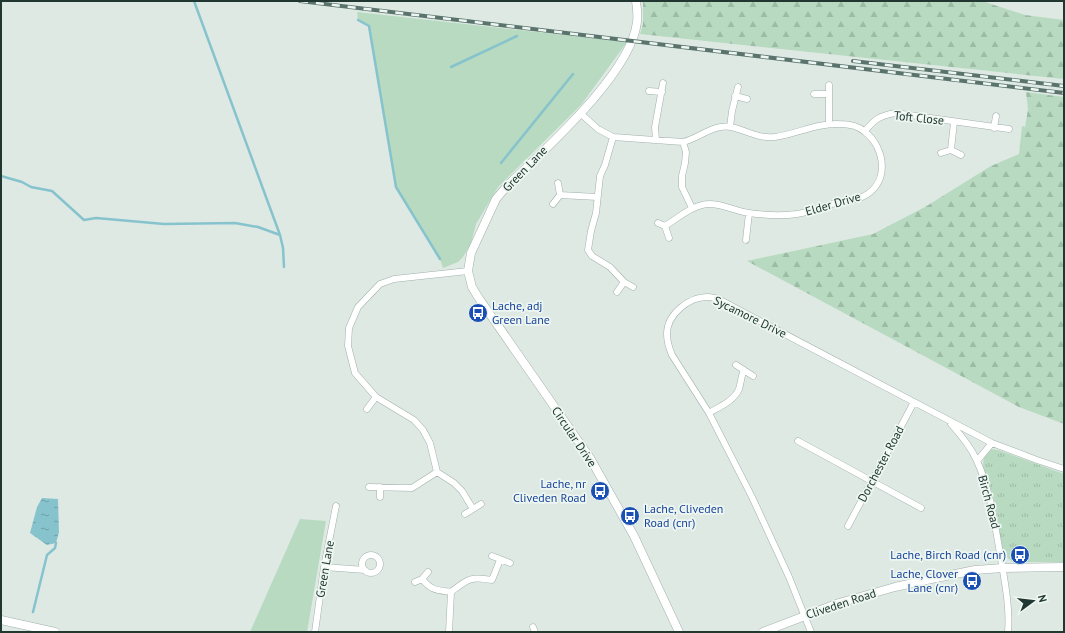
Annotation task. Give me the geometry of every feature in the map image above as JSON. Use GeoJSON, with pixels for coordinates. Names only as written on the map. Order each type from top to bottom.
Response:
{"type":"FeatureCollection","features":[{"type":"Feature","properties":{"kind":"street","name":"Green Lane"},"geometry":{"type":"LineString","coordinates":[[468,271],[471,254],[496,199],[507,186],[580,113],[616,69],[634,36],[637,23],[636,1]]}},
{"type":"Feature","properties":{"kind":"street"},"geometry":{"type":"LineString","coordinates":[[656,140],[655,127],[663,83]]}},
{"type":"Feature","properties":{"kind":"street"},"geometry":{"type":"LineString","coordinates":[[829,85],[829,124]]}},
{"type":"Feature","properties":{"kind":"street"},"geometry":{"type":"LineString","coordinates":[[730,127],[738,87]]}},
{"type":"Feature","properties":{"kind":"street"},"geometry":{"type":"LineString","coordinates":[[649,91],[662,92]]}},
{"type":"Feature","properties":{"kind":"street"},"geometry":{"type":"LineString","coordinates":[[814,94],[829,94]]}},
{"type":"Feature","properties":{"kind":"street"},"geometry":{"type":"LineString","coordinates":[[736,96],[747,99]]}},
{"type":"Feature","properties":{"kind":"street"},"geometry":{"type":"LineString","coordinates":[[580,113],[598,129],[613,137],[643,140],[682,142],[692,140],[715,127],[730,127],[765,138],[785,135],[829,124],[844,124],[854,126],[865,131]]}},
{"type":"Feature","properties":{"kind":"street","name":"Toft Close"},"geometry":{"type":"LineString","coordinates":[[865,131],[875,120],[883,115],[895,113],[967,123],[978,126],[1008,129]]}},
{"type":"Feature","properties":{"kind":"street"},"geometry":{"type":"LineString","coordinates":[[994,128],[996,116]]}},
{"type":"Feature","properties":{"kind":"street","name":"Toft Close"},"geometry":{"type":"LineString","coordinates":[[951,150],[954,122]]}},
{"type":"Feature","properties":{"kind":"street","name":"Elder Drive"},"geometry":{"type":"LineString","coordinates":[[665,226],[692,208],[702,205],[711,204],[749,213],[798,214],[862,197],[873,189],[880,178],[882,165],[878,147],[865,131]]}},
{"type":"Feature","properties":{"kind":"street"},"geometry":{"type":"LineString","coordinates":[[613,137],[605,166],[600,176],[596,212],[588,244],[588,250],[592,256],[610,267],[624,282],[633,287]]}},
{"type":"Feature","properties":{"kind":"street"},"geometry":{"type":"LineString","coordinates":[[682,142],[686,152],[682,176],[682,187],[692,208]]}},
{"type":"Feature","properties":{"kind":"street"},"geometry":{"type":"LineString","coordinates":[[941,153],[951,150],[961,154]]}},
{"type":"Feature","properties":{"kind":"street"},"geometry":{"type":"LineString","coordinates":[[553,204],[560,194],[558,183]]}},
{"type":"Feature","properties":{"kind":"street"},"geometry":{"type":"LineString","coordinates":[[560,194],[597,197]]}},
{"type":"Feature","properties":{"kind":"street"},"geometry":{"type":"LineString","coordinates":[[746,240],[749,213]]}},
{"type":"Feature","properties":{"kind":"street"},"geometry":{"type":"LineString","coordinates":[[658,223],[665,226],[669,238]]}},
{"type":"Feature","properties":{"kind":"street"},"geometry":{"type":"LineString","coordinates":[[468,271],[394,279],[380,284],[358,307],[349,328],[348,346],[355,373],[376,397],[414,420],[423,430],[430,443],[437,472],[454,483],[462,491],[473,509]]}},
{"type":"Feature","properties":{"kind":"street","name":"Circular Drive"},"geometry":{"type":"LineString","coordinates":[[468,271],[472,287],[478,297],[590,458],[634,536],[679,632]]}},
{"type":"Feature","properties":{"kind":"street"},"geometry":{"type":"LineString","coordinates":[[617,292],[624,282]]}},
{"type":"Feature","properties":{"kind":"street","name":"Sycamore Drive"},"geometry":{"type":"LineString","coordinates":[[811,632],[773,540],[752,497],[708,413],[672,355],[668,344],[667,333],[676,312],[686,304],[696,298],[709,297],[722,301],[992,443],[1064,469]]}},
{"type":"Feature","properties":{"kind":"street"},"geometry":{"type":"LineString","coordinates":[[736,365],[753,376]]}},
{"type":"Feature","properties":{"kind":"street"},"geometry":{"type":"LineString","coordinates":[[708,413],[730,401],[735,396],[744,370]]}},
{"type":"Feature","properties":{"kind":"street"},"geometry":{"type":"LineString","coordinates":[[367,409],[376,397]]}},
{"type":"Feature","properties":{"kind":"street","name":"Dorchester Road"},"geometry":{"type":"LineString","coordinates":[[848,526],[914,402]]}},
{"type":"Feature","properties":{"kind":"street","name":"Birch Road"},"geometry":{"type":"LineString","coordinates":[[949,421],[964,439],[977,461],[989,497],[1003,568],[1008,632]]}},
{"type":"Feature","properties":{"kind":"street"},"geometry":{"type":"LineString","coordinates":[[798,441],[921,508]]}},
{"type":"Feature","properties":{"kind":"street","name":"Birch Road"},"geometry":{"type":"LineString","coordinates":[[977,461],[992,443]]}},
{"type":"Feature","properties":{"kind":"street"},"geometry":{"type":"LineString","coordinates":[[368,487],[412,488],[437,472]]}},
{"type":"Feature","properties":{"kind":"street"},"geometry":{"type":"LineString","coordinates":[[380,487],[380,496]]}},
{"type":"Feature","properties":{"kind":"street"},"geometry":{"type":"LineString","coordinates":[[465,514],[481,504]]}},
{"type":"Feature","properties":{"kind":"street","name":"Green Lane"},"geometry":{"type":"LineString","coordinates":[[315,632],[324,567],[336,506]]}},
{"type":"Feature","properties":{"kind":"street"},"geometry":{"type":"LineString","coordinates":[[492,556],[510,563]]}},
{"type":"Feature","properties":{"kind":"street"},"geometry":{"type":"LineString","coordinates":[[422,579],[428,587],[451,592],[466,581],[473,578],[495,581],[500,560]]}},
{"type":"Feature","properties":{"kind":"street"},"geometry":{"type":"LineString","coordinates":[[324,567],[365,570]]}},
{"type":"Feature","properties":{"kind":"street","name":"Cliveden Road"},"geometry":{"type":"LineString","coordinates":[[763,632],[839,603],[895,587],[975,570],[1064,567]]}},
{"type":"Feature","properties":{"kind":"street"},"geometry":{"type":"LineString","coordinates":[[415,582],[422,579],[428,572]]}},
{"type":"Feature","properties":{"kind":"street"},"geometry":{"type":"LineString","coordinates":[[449,632],[451,592]]}},
{"type":"Feature","properties":{"kind":"street"},"geometry":{"type":"LineString","coordinates":[[1,620],[55,632]]}},
{"type":"Feature","properties":{"kind":"green space"},"geometry":{"type":"Polygon","coordinates":[[[643,1],[982,1],[1025,15],[1064,20],[1064,79],[640,34],[643,24],[643,1]]]}},
{"type":"Feature","properties":{"kind":"green space"},"geometry":{"type":"Polygon","coordinates":[[[357,12],[627,42],[581,105],[498,187],[476,224],[471,243],[463,257],[458,262],[443,268],[440,259],[396,187],[369,26],[358,20],[357,12]]]}},
{"type":"Feature","properties":{"kind":"green space"},"geometry":{"type":"Polygon","coordinates":[[[1026,92],[1064,97],[1064,424],[1019,407],[747,261],[873,234],[925,207],[991,166],[1019,154],[1022,126],[1025,127],[1028,109],[1026,92]]]}},
{"type":"Feature","properties":{"kind":"green space"},"geometry":{"type":"Polygon","coordinates":[[[989,449],[998,450],[1064,474],[1064,562],[1013,562],[1005,556],[1001,545],[998,519],[993,496],[983,466],[984,456],[989,449]]]}},
{"type":"Feature","properties":{"kind":"green space"},"geometry":{"type":"Polygon","coordinates":[[[300,519],[326,521],[307,632],[250,632],[300,519]]]}},
{"type":"Feature","properties":{"kind":"water"},"geometry":{"type":"Polygon","coordinates":[[[42,498],[58,499],[59,532],[56,543],[47,545],[30,533],[37,507],[42,498]]]}},
{"type":"Feature","properties":{"kind":"waterway"},"geometry":{"type":"LineString","coordinates":[[194,1],[280,235]]}},
{"type":"Feature","properties":{"kind":"waterway"},"geometry":{"type":"LineString","coordinates":[[358,20],[369,26],[396,187],[440,259]]}},
{"type":"Feature","properties":{"kind":"waterway"},"geometry":{"type":"LineString","coordinates":[[451,67],[517,36]]}},
{"type":"Feature","properties":{"kind":"waterway"},"geometry":{"type":"LineString","coordinates":[[501,163],[573,74]]}},
{"type":"Feature","properties":{"kind":"waterway"},"geometry":{"type":"LineString","coordinates":[[1,176],[22,182],[31,187],[52,191],[84,220],[96,218],[164,224],[235,223],[258,227],[280,235],[283,248],[284,267]]}},
{"type":"Feature","properties":{"kind":"waterway"},"geometry":{"type":"LineString","coordinates":[[33,612],[47,555],[55,548],[56,543]]}},
{"type":"Feature","properties":{"kind":"railway"},"geometry":{"type":"LineString","coordinates":[[300,1],[1064,93]]}},
{"type":"Feature","properties":{"kind":"railway"},"geometry":{"type":"LineString","coordinates":[[853,61],[1064,86]]}},
{"type":"Feature","properties":{"kind":"place","name":"Lache, adj Green Lane"},"geometry":{"type":"Point","coordinates":[478,313]}},
{"type":"Feature","properties":{"kind":"place","name":"Lache, nr Cliveden Road"},"geometry":{"type":"Point","coordinates":[600,491]}},
{"type":"Feature","properties":{"kind":"place","name":"Lache, Cliveden Road (cnr)"},"geometry":{"type":"Point","coordinates":[630,516]}},
{"type":"Feature","properties":{"kind":"place","name":"Lache, Birch Road (cnr)"},"geometry":{"type":"Point","coordinates":[1020,555]}},
{"type":"Feature","properties":{"kind":"place","name":"Lache, Clover Lane (cnr)"},"geometry":{"type":"Point","coordinates":[972,581]}}]}
